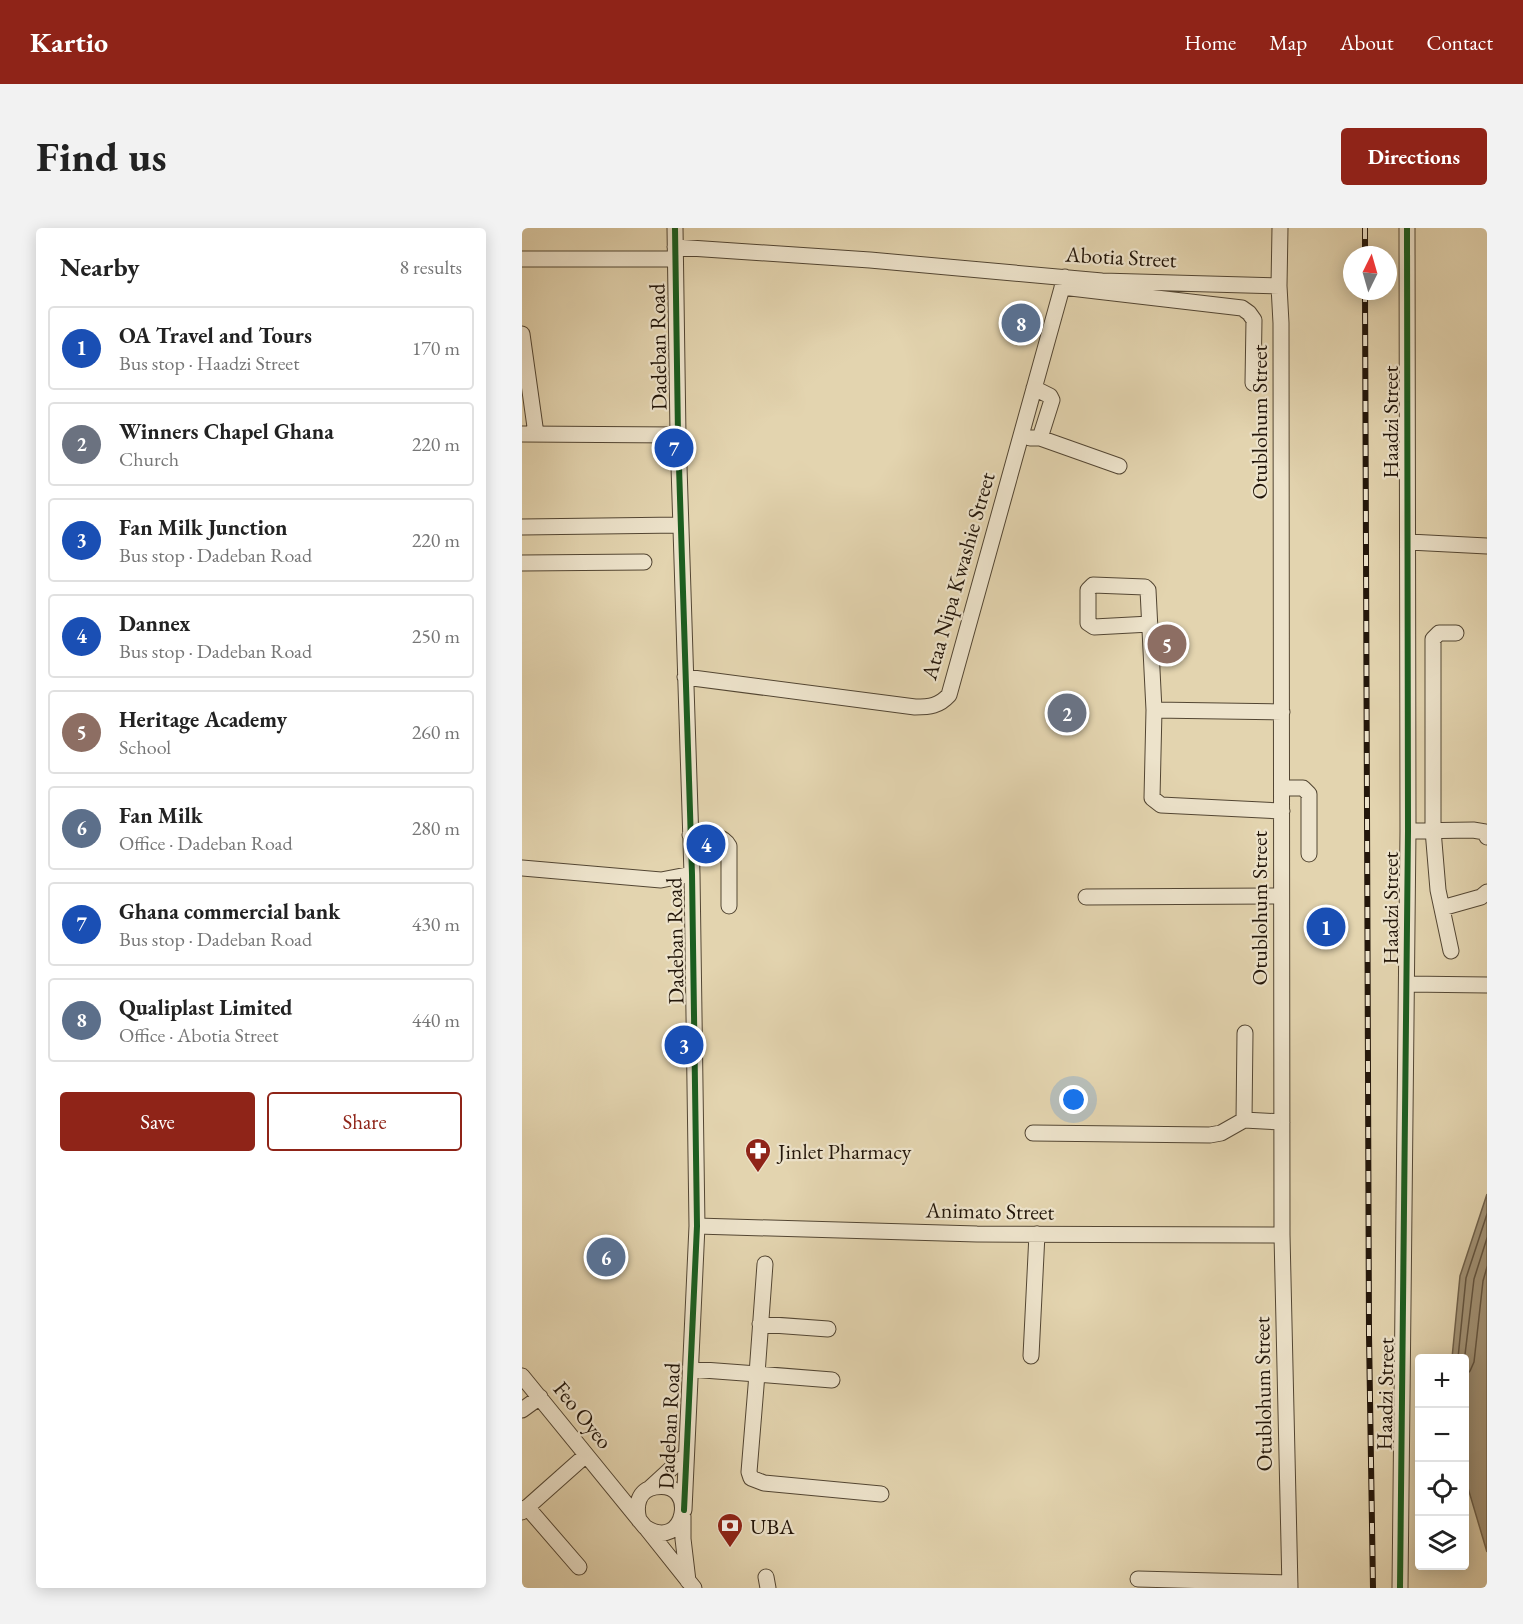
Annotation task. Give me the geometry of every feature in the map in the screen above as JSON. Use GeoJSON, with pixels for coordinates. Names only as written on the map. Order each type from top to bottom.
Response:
{"type":"FeatureCollection","features":[{"type":"Feature","properties":{"kind":"street","name":"Dadeban Road"},"geometry":{"type":"LineString","coordinates":[[675,228],[680,525],[692,874],[697,1226],[683,1513]]}},
{"type":"Feature","properties":{"kind":"street","name":"Otublohum Street"},"geometry":{"type":"LineString","coordinates":[[1280,228],[1282,1235],[1290,1586]]}},
{"type":"Feature","properties":{"kind":"street","name":"Haadzi Street"},"geometry":{"type":"LineString","coordinates":[[1400,1588],[1408,831],[1407,228]]}},
{"type":"Feature","properties":{"kind":"street","name":"Abotia Street"},"geometry":{"type":"LineString","coordinates":[[522,259],[675,253],[870,260],[1064,282],[1279,286]]}},
{"type":"Feature","properties":{"kind":"street"},"geometry":{"type":"LineString","coordinates":[[1064,282],[1242,308],[1254,320],[1253,383]]}},
{"type":"Feature","properties":{"kind":"street","name":"Ataa Nipa Kwashie Street"},"geometry":{"type":"LineString","coordinates":[[685,677],[915,707],[941,704],[949,694],[1064,282]]}},
{"type":"Feature","properties":{"kind":"street"},"geometry":{"type":"LineString","coordinates":[[522,334],[529,434],[678,435]]}},
{"type":"Feature","properties":{"kind":"street"},"geometry":{"type":"LineString","coordinates":[[1034,388],[1050,396],[1052,400],[1040,438]]}},
{"type":"Feature","properties":{"kind":"street"},"geometry":{"type":"LineString","coordinates":[[1021,437],[1040,438],[1119,466]]}},
{"type":"Feature","properties":{"kind":"street"},"geometry":{"type":"LineString","coordinates":[[522,527],[680,525]]}},
{"type":"Feature","properties":{"kind":"street"},"geometry":{"type":"LineString","coordinates":[[1408,542],[1487,546]]}},
{"type":"Feature","properties":{"kind":"street"},"geometry":{"type":"LineString","coordinates":[[522,563],[644,562]]}},
{"type":"Feature","properties":{"kind":"street"},"geometry":{"type":"LineString","coordinates":[[1150,624],[1094,627],[1088,623],[1088,590],[1093,585],[1144,587],[1148,590],[1150,624],[1154,710],[1152,798],[1161,805],[1282,811]]}},
{"type":"Feature","properties":{"kind":"street"},"geometry":{"type":"LineString","coordinates":[[1451,951],[1438,890],[1433,830],[1433,639],[1439,633],[1456,633]]}},
{"type":"Feature","properties":{"kind":"street"},"geometry":{"type":"LineString","coordinates":[[1408,677],[1433,680]]}},
{"type":"Feature","properties":{"kind":"street"},"geometry":{"type":"LineString","coordinates":[[1154,710],[1282,712]]}},
{"type":"Feature","properties":{"kind":"street"},"geometry":{"type":"LineString","coordinates":[[1282,789],[1303,788],[1308,794],[1309,854]]}},
{"type":"Feature","properties":{"kind":"street"},"geometry":{"type":"LineString","coordinates":[[1408,831],[1473,830],[1485,832],[1487,837]]}},
{"type":"Feature","properties":{"kind":"street"},"geometry":{"type":"LineString","coordinates":[[690,835],[721,837],[729,846],[729,906]]}},
{"type":"Feature","properties":{"kind":"street"},"geometry":{"type":"LineString","coordinates":[[522,868],[661,879],[692,874]]}},
{"type":"Feature","properties":{"kind":"street"},"geometry":{"type":"LineString","coordinates":[[1442,908],[1481,897],[1487,892]]}},
{"type":"Feature","properties":{"kind":"street"},"geometry":{"type":"LineString","coordinates":[[1086,897],[1280,896]]}},
{"type":"Feature","properties":{"kind":"street"},"geometry":{"type":"LineString","coordinates":[[1407,984],[1487,985]]}},
{"type":"Feature","properties":{"kind":"street"},"geometry":{"type":"LineString","coordinates":[[1244,1120],[1245,1033]]}},
{"type":"Feature","properties":{"kind":"street"},"geometry":{"type":"LineString","coordinates":[[1033,1133],[1210,1135],[1221,1133],[1244,1120],[1282,1122]]}},
{"type":"Feature","properties":{"kind":"street","name":"Animato Street"},"geometry":{"type":"LineString","coordinates":[[697,1226],[1037,1234],[1282,1235]]}},
{"type":"Feature","properties":{"kind":"street"},"geometry":{"type":"LineString","coordinates":[[1031,1356],[1037,1234]]}},
{"type":"Feature","properties":{"kind":"street"},"geometry":{"type":"LineString","coordinates":[[765,1264],[749,1472],[751,1478],[764,1483],[881,1494]]}},
{"type":"Feature","properties":{"kind":"street"},"geometry":{"type":"LineString","coordinates":[[760,1324],[828,1329]]}},
{"type":"Feature","properties":{"kind":"street"},"geometry":{"type":"LineString","coordinates":[[690,1369],[832,1380]]}},
{"type":"Feature","properties":{"kind":"street","name":"Feo Oyeo"},"geometry":{"type":"LineString","coordinates":[[522,1377],[691,1584]]}},
{"type":"Feature","properties":{"kind":"street"},"geometry":{"type":"LineString","coordinates":[[522,1410],[540,1397]]}},
{"type":"Feature","properties":{"kind":"street"},"geometry":{"type":"LineString","coordinates":[[579,1567],[524,1510],[586,1455]]}},
{"type":"Feature","properties":{"kind":"street","name":"Dadeban Road"},"geometry":{"type":"LineString","coordinates":[[647,1490],[686,1455]]}},
{"type":"Feature","properties":{"kind":"street","name":"Feo Oyeo"},"geometry":{"type":"LineString","coordinates":[[609,1483],[624,1491],[647,1490]]}},
{"type":"Feature","properties":{"kind":"street"},"geometry":{"type":"LineString","coordinates":[[663,1486],[670,1488],[680,1497],[683,1513],[680,1522],[670,1531],[657,1533],[643,1525],[636,1510],[637,1503],[647,1490],[663,1486]]}},
{"type":"Feature","properties":{"kind":"street","name":"Feo Oyeo"},"geometry":{"type":"LineString","coordinates":[[683,1513],[684,1551],[691,1584]]}},
{"type":"Feature","properties":{"kind":"street"},"geometry":{"type":"LineString","coordinates":[[1138,1579],[1290,1586]]}},
{"type":"Feature","properties":{"kind":"water"},"geometry":{"type":"Polygon","coordinates":[[[1487,1194],[1487,1552],[1469,1491],[1469,1354],[1452,1354],[1460,1276],[1487,1194]]]}},
{"type":"Feature","properties":{"kind":"railway"},"geometry":{"type":"LineString","coordinates":[[1365,228],[1365,246]]}},
{"type":"Feature","properties":{"kind":"railway"},"geometry":{"type":"LineString","coordinates":[[1365,300],[1369,1335],[1373,1588]]}},
{"type":"Feature","properties":{"kind":"cycle path"},"geometry":{"type":"LineString","coordinates":[[675,228],[678,435],[692,874],[697,1226],[684,1510]]}},
{"type":"Feature","properties":{"kind":"cycle path"},"geometry":{"type":"LineString","coordinates":[[1400,1588],[1408,831],[1407,228]]}},
{"type":"Feature","properties":{"kind":"place","name":"Qualiplast Limited"},"geometry":{"type":"Point","coordinates":[1021,323]}},
{"type":"Feature","properties":{"kind":"place","name":"Ghana commercial bank"},"geometry":{"type":"Point","coordinates":[674,448]}},
{"type":"Feature","properties":{"kind":"place","name":"Heritage Academy"},"geometry":{"type":"Point","coordinates":[1167,644]}},
{"type":"Feature","properties":{"kind":"place","name":"Winners Chapel Ghana"},"geometry":{"type":"Point","coordinates":[1067,713]}},
{"type":"Feature","properties":{"kind":"place","name":"Dannex"},"geometry":{"type":"Point","coordinates":[706,844]}},
{"type":"Feature","properties":{"kind":"place","name":"OA Travel and Tours"},"geometry":{"type":"Point","coordinates":[1326,927]}},
{"type":"Feature","properties":{"kind":"place","name":"Fan Milk Junction"},"geometry":{"type":"Point","coordinates":[684,1045]}},
{"type":"Feature","properties":{"kind":"place","name":"Jinlet Pharmacy"},"geometry":{"type":"Point","coordinates":[758,1174]}},
{"type":"Feature","properties":{"kind":"place","name":"Fan Milk"},"geometry":{"type":"Point","coordinates":[606,1257]}},
{"type":"Feature","properties":{"kind":"place","name":"UBA"},"geometry":{"type":"Point","coordinates":[730,1549]}}]}
